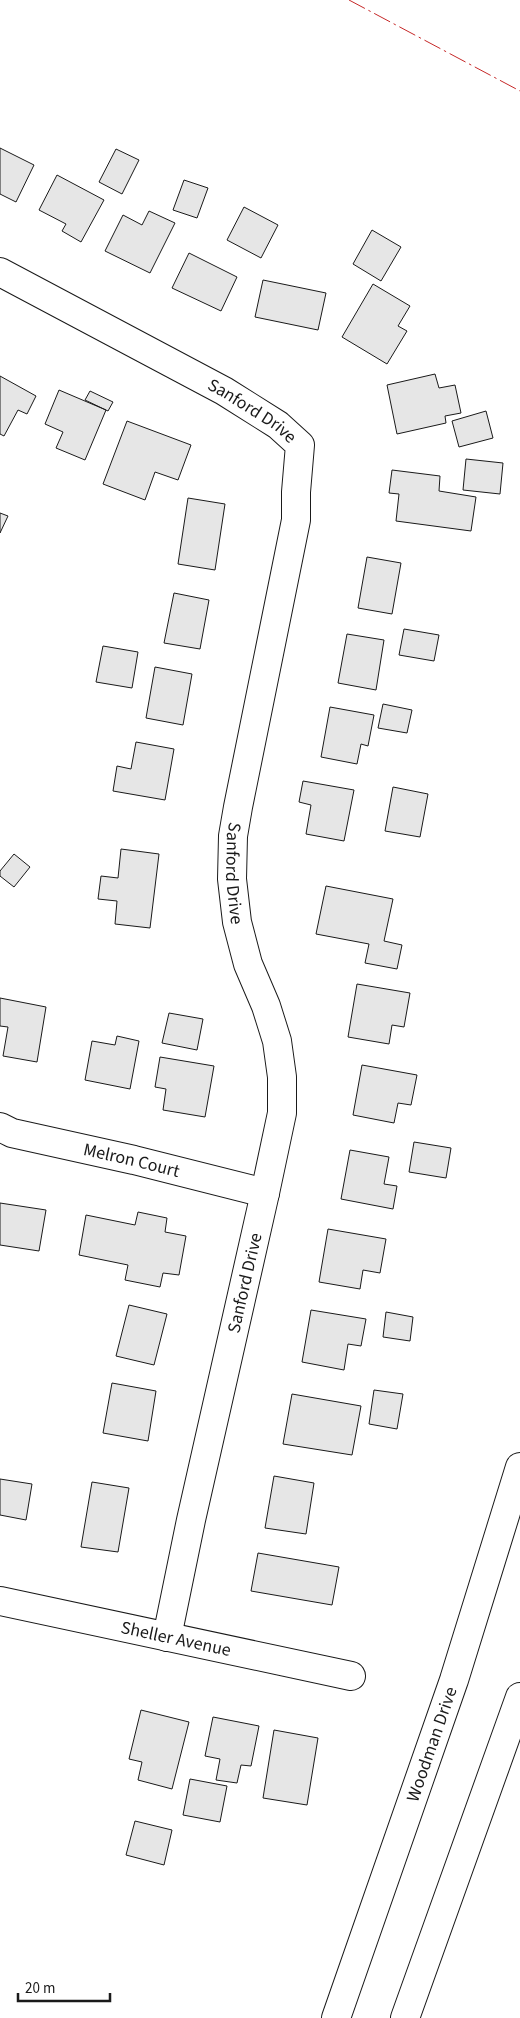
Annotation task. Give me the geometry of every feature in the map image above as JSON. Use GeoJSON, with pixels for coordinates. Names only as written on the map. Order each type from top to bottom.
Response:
{"type":"FeatureCollection","features":[{"type":"Feature","properties":{"kind":"street","name":"Sanford Drive"},"geometry":{"type":"LineString","coordinates":[[0,272],[224,391],[278,425],[300,444],[296,520],[233,836],[232,879],[237,922],[248,964],[266,1006],[277,1041],[282,1077],[282,1113],[166,1637]]}},
{"type":"Feature","properties":{"kind":"street","name":"Melron Court"},"geometry":{"type":"LineString","coordinates":[[0,1127],[12,1132],[265,1193]]}},
{"type":"Feature","properties":{"kind":"street","name":"Woodman Drive"},"geometry":{"type":"LineString","coordinates":[[338,2018],[451,1689],[520,1467]]}},
{"type":"Feature","properties":{"kind":"street","name":"Sheller Avenue"},"geometry":{"type":"LineString","coordinates":[[0,1601],[351,1676]]}},
{"type":"Feature","properties":{"kind":"street"},"geometry":{"type":"LineString","coordinates":[[405,2018],[520,1697]]}},
{"type":"Feature","properties":{"kind":"building"},"geometry":{"type":"Polygon","coordinates":[[[0,148],[34,165],[16,202],[0,194],[0,148]]]}},
{"type":"Feature","properties":{"kind":"building"},"geometry":{"type":"Polygon","coordinates":[[[116,149],[139,160],[122,194],[99,182],[116,149]]]}},
{"type":"Feature","properties":{"kind":"building"},"geometry":{"type":"Polygon","coordinates":[[[57,175],[104,200],[81,242],[62,231],[66,224],[39,210],[57,175]]]}},
{"type":"Feature","properties":{"kind":"building"},"geometry":{"type":"Polygon","coordinates":[[[184,180],[208,188],[197,218],[173,210],[184,180]]]}},
{"type":"Feature","properties":{"kind":"building"},"geometry":{"type":"Polygon","coordinates":[[[244,207],[278,225],[261,258],[227,240],[244,207]]]}},
{"type":"Feature","properties":{"kind":"building"},"geometry":{"type":"Polygon","coordinates":[[[149,211],[175,223],[150,273],[105,251],[123,215],[142,225],[149,211]]]}},
{"type":"Feature","properties":{"kind":"building"},"geometry":{"type":"Polygon","coordinates":[[[372,230],[401,247],[381,281],[353,264],[372,230]]]}},
{"type":"Feature","properties":{"kind":"building"},"geometry":{"type":"Polygon","coordinates":[[[189,253],[237,277],[221,311],[172,288],[189,253]]]}},
{"type":"Feature","properties":{"kind":"building"},"geometry":{"type":"Polygon","coordinates":[[[263,280],[326,293],[318,330],[255,317],[263,280]]]}},
{"type":"Feature","properties":{"kind":"building"},"geometry":{"type":"Polygon","coordinates":[[[373,284],[410,306],[398,326],[407,331],[387,364],[342,337],[373,284]]]}},
{"type":"Feature","properties":{"kind":"building"},"geometry":{"type":"Polygon","coordinates":[[[435,374],[439,388],[455,385],[461,413],[445,416],[446,423],[397,434],[387,385],[435,374]]]}},
{"type":"Feature","properties":{"kind":"building"},"geometry":{"type":"Polygon","coordinates":[[[0,376],[36,396],[27,414],[18,410],[4,436],[0,434],[0,376]]]}},
{"type":"Feature","properties":{"kind":"building"},"geometry":{"type":"Polygon","coordinates":[[[59,390],[106,410],[85,460],[56,448],[63,432],[45,424],[59,390]]]}},
{"type":"Feature","properties":{"kind":"building"},"geometry":{"type":"Polygon","coordinates":[[[90,391],[113,402],[108,411],[85,400],[90,391]]]}},
{"type":"Feature","properties":{"kind":"building"},"geometry":{"type":"Polygon","coordinates":[[[486,411],[493,438],[459,447],[452,421],[486,411]]]}},
{"type":"Feature","properties":{"kind":"building"},"geometry":{"type":"Polygon","coordinates":[[[127,421],[191,445],[178,480],[155,472],[145,500],[103,484],[127,421]]]}},
{"type":"Feature","properties":{"kind":"building"},"geometry":{"type":"Polygon","coordinates":[[[466,459],[503,463],[500,494],[463,490],[466,459]]]}},
{"type":"Feature","properties":{"kind":"building"},"geometry":{"type":"Polygon","coordinates":[[[392,470],[440,476],[439,491],[476,497],[471,531],[396,521],[399,494],[389,493],[392,470]]]}},
{"type":"Feature","properties":{"kind":"building"},"geometry":{"type":"Polygon","coordinates":[[[188,498],[225,504],[215,570],[178,564],[188,498]]]}},
{"type":"Feature","properties":{"kind":"building"},"geometry":{"type":"Polygon","coordinates":[[[0,513],[8,516],[0,533],[0,513]]]}},
{"type":"Feature","properties":{"kind":"building"},"geometry":{"type":"Polygon","coordinates":[[[367,557],[401,563],[392,614],[358,608],[367,557]]]}},
{"type":"Feature","properties":{"kind":"building"},"geometry":{"type":"Polygon","coordinates":[[[174,593],[209,600],[200,649],[164,643],[174,593]]]}},
{"type":"Feature","properties":{"kind":"building"},"geometry":{"type":"Polygon","coordinates":[[[404,629],[439,635],[434,661],[399,655],[404,629]]]}},
{"type":"Feature","properties":{"kind":"building"},"geometry":{"type":"Polygon","coordinates":[[[347,634],[384,640],[376,690],[338,683],[347,634]]]}},
{"type":"Feature","properties":{"kind":"building"},"geometry":{"type":"Polygon","coordinates":[[[103,646],[138,652],[132,688],[96,682],[103,646]]]}},
{"type":"Feature","properties":{"kind":"building"},"geometry":{"type":"Polygon","coordinates":[[[155,667],[192,674],[183,725],[146,718],[155,667]]]}},
{"type":"Feature","properties":{"kind":"building"},"geometry":{"type":"Polygon","coordinates":[[[383,704],[412,710],[407,733],[378,728],[383,704]]]}},
{"type":"Feature","properties":{"kind":"building"},"geometry":{"type":"Polygon","coordinates":[[[330,707],[374,715],[368,746],[361,744],[357,764],[321,757],[330,707]]]}},
{"type":"Feature","properties":{"kind":"building"},"geometry":{"type":"Polygon","coordinates":[[[136,742],[174,749],[165,800],[113,791],[117,766],[131,769],[136,742]]]}},
{"type":"Feature","properties":{"kind":"building"},"geometry":{"type":"Polygon","coordinates":[[[303,781],[354,790],[344,841],[306,834],[311,805],[299,802],[303,781]]]}},
{"type":"Feature","properties":{"kind":"building"},"geometry":{"type":"Polygon","coordinates":[[[393,787],[428,794],[420,837],[385,831],[393,787]]]}},
{"type":"Feature","properties":{"kind":"building"},"geometry":{"type":"Polygon","coordinates":[[[121,849],[159,854],[150,928],[115,924],[117,901],[98,899],[101,876],[118,878],[121,849]]]}},
{"type":"Feature","properties":{"kind":"building"},"geometry":{"type":"Polygon","coordinates":[[[14,854],[30,867],[14,887],[0,876],[0,871],[14,854]]]}},
{"type":"Feature","properties":{"kind":"building"},"geometry":{"type":"Polygon","coordinates":[[[326,886],[393,899],[384,941],[402,945],[397,969],[365,963],[369,944],[316,934],[326,886]]]}},
{"type":"Feature","properties":{"kind":"building"},"geometry":{"type":"Polygon","coordinates":[[[357,984],[410,993],[404,1027],[392,1025],[389,1044],[348,1037],[357,984]]]}},
{"type":"Feature","properties":{"kind":"building"},"geometry":{"type":"Polygon","coordinates":[[[0,998],[46,1007],[37,1062],[3,1056],[8,1027],[0,1026],[0,998]]]}},
{"type":"Feature","properties":{"kind":"building"},"geometry":{"type":"Polygon","coordinates":[[[169,1013],[203,1019],[197,1050],[162,1043],[169,1013]]]}},
{"type":"Feature","properties":{"kind":"building"},"geometry":{"type":"Polygon","coordinates":[[[117,1036],[139,1041],[130,1089],[85,1080],[92,1041],[115,1045],[117,1036]]]}},
{"type":"Feature","properties":{"kind":"building"},"geometry":{"type":"Polygon","coordinates":[[[160,1057],[214,1066],[205,1117],[163,1110],[166,1089],[155,1087],[160,1057]]]}},
{"type":"Feature","properties":{"kind":"building"},"geometry":{"type":"Polygon","coordinates":[[[362,1065],[417,1075],[411,1105],[398,1103],[394,1123],[353,1115],[362,1065]]]}},
{"type":"Feature","properties":{"kind":"building"},"geometry":{"type":"Polygon","coordinates":[[[414,1142],[451,1148],[446,1178],[409,1172],[414,1142]]]}},
{"type":"Feature","properties":{"kind":"building"},"geometry":{"type":"Polygon","coordinates":[[[350,1150],[389,1157],[384,1184],[397,1186],[393,1209],[341,1199],[350,1150]]]}},
{"type":"Feature","properties":{"kind":"building"},"geometry":{"type":"Polygon","coordinates":[[[0,1203],[46,1210],[39,1251],[0,1245],[0,1203]]]}},
{"type":"Feature","properties":{"kind":"building"},"geometry":{"type":"Polygon","coordinates":[[[138,1212],[167,1218],[165,1232],[186,1236],[179,1275],[163,1273],[160,1287],[125,1280],[128,1265],[79,1255],[86,1215],[135,1225],[138,1212]]]}},
{"type":"Feature","properties":{"kind":"building"},"geometry":{"type":"Polygon","coordinates":[[[328,1229],[386,1239],[380,1273],[363,1270],[360,1289],[319,1282],[328,1229]]]}},
{"type":"Feature","properties":{"kind":"building"},"geometry":{"type":"Polygon","coordinates":[[[129,1305],[167,1314],[154,1365],[116,1356],[129,1305]]]}},
{"type":"Feature","properties":{"kind":"building"},"geometry":{"type":"Polygon","coordinates":[[[311,1310],[366,1319],[361,1346],[348,1344],[344,1370],[302,1362],[311,1310]]]}},
{"type":"Feature","properties":{"kind":"building"},"geometry":{"type":"Polygon","coordinates":[[[386,1312],[413,1317],[410,1341],[383,1337],[386,1312]]]}},
{"type":"Feature","properties":{"kind":"building"},"geometry":{"type":"Polygon","coordinates":[[[112,1383],[156,1391],[148,1441],[103,1433],[112,1383]]]}},
{"type":"Feature","properties":{"kind":"building"},"geometry":{"type":"Polygon","coordinates":[[[374,1390],[403,1394],[397,1429],[369,1424],[374,1390]]]}},
{"type":"Feature","properties":{"kind":"building"},"geometry":{"type":"Polygon","coordinates":[[[292,1394],[361,1406],[352,1455],[283,1444],[292,1394]]]}},
{"type":"Feature","properties":{"kind":"building"},"geometry":{"type":"Polygon","coordinates":[[[274,1476],[314,1483],[306,1534],[265,1528],[274,1476]]]}},
{"type":"Feature","properties":{"kind":"building"},"geometry":{"type":"Polygon","coordinates":[[[0,1479],[32,1484],[26,1520],[0,1515],[0,1479]]]}},
{"type":"Feature","properties":{"kind":"building"},"geometry":{"type":"Polygon","coordinates":[[[92,1482],[129,1488],[118,1552],[81,1547],[92,1482]]]}},
{"type":"Feature","properties":{"kind":"building"},"geometry":{"type":"Polygon","coordinates":[[[258,1553],[339,1567],[332,1605],[251,1591],[258,1553]]]}},
{"type":"Feature","properties":{"kind":"building"},"geometry":{"type":"Polygon","coordinates":[[[141,1710],[189,1722],[172,1789],[138,1780],[142,1762],[129,1759],[141,1710]]]}},
{"type":"Feature","properties":{"kind":"building"},"geometry":{"type":"Polygon","coordinates":[[[213,1717],[259,1726],[251,1766],[241,1765],[237,1783],[216,1780],[220,1759],[205,1756],[213,1717]]]}},
{"type":"Feature","properties":{"kind":"building"},"geometry":{"type":"Polygon","coordinates":[[[274,1730],[318,1738],[307,1805],[263,1798],[274,1730]]]}},
{"type":"Feature","properties":{"kind":"building"},"geometry":{"type":"Polygon","coordinates":[[[190,1779],[227,1786],[220,1822],[183,1815],[190,1779]]]}},
{"type":"Feature","properties":{"kind":"building"},"geometry":{"type":"Polygon","coordinates":[[[135,1821],[172,1830],[164,1865],[126,1855],[135,1821]]]}},
{"type":"Feature","properties":{"kind":"power"},"geometry":{"type":"LineString","coordinates":[[349,0],[520,91]]}}]}
